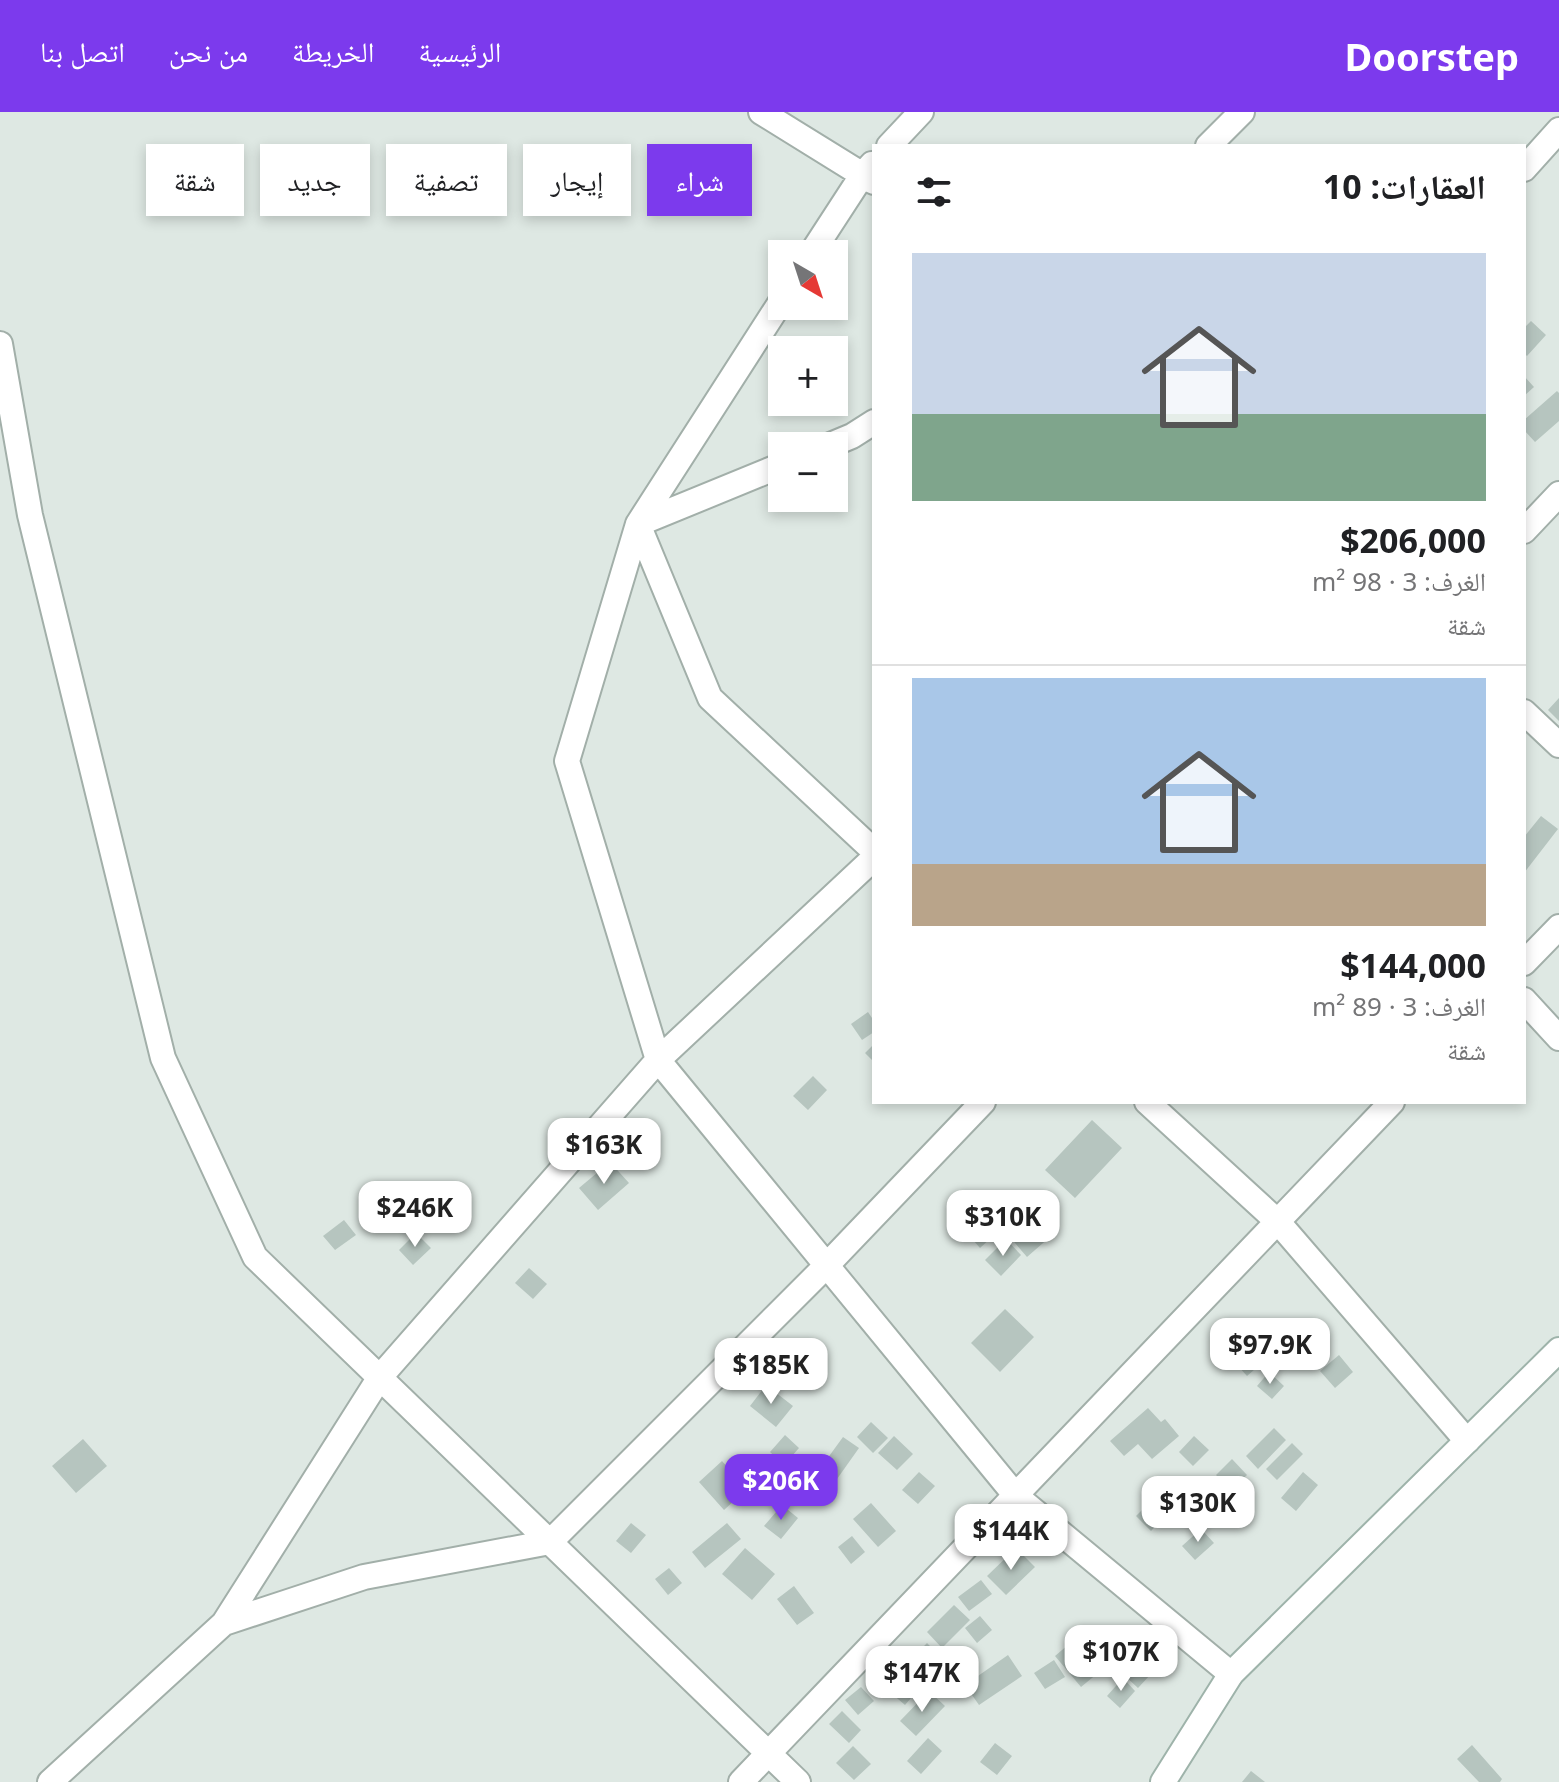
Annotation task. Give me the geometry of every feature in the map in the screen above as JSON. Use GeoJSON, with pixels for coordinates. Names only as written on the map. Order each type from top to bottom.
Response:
{"type":"FeatureCollection","features":[{"type":"Feature","properties":{"kind":"street"},"geometry":{"type":"LineString","coordinates":[[761,112],[870,173],[821,240]]}},
{"type":"Feature","properties":{"kind":"street"},"geometry":{"type":"LineString","coordinates":[[891,144],[921,112]]}},
{"type":"Feature","properties":{"kind":"street"},"geometry":{"type":"LineString","coordinates":[[1210,144],[1242,112]]}},
{"type":"Feature","properties":{"kind":"street"},"geometry":{"type":"LineString","coordinates":[[1526,167],[1559,130]]}},
{"type":"Feature","properties":{"kind":"street"},"geometry":{"type":"LineString","coordinates":[[769,320],[638,524],[567,761],[658,1060],[1016,1496],[1231,1674]]}},
{"type":"Feature","properties":{"kind":"street"},"geometry":{"type":"LineString","coordinates":[[0,344],[30,515],[163,1058],[255,1257],[798,1782]]}},
{"type":"Feature","properties":{"kind":"street"},"geometry":{"type":"LineString","coordinates":[[848,438],[872,423]]}},
{"type":"Feature","properties":{"kind":"street"},"geometry":{"type":"LineString","coordinates":[[638,524],[768,471]]}},
{"type":"Feature","properties":{"kind":"street"},"geometry":{"type":"LineString","coordinates":[[1526,529],[1559,494]]}},
{"type":"Feature","properties":{"kind":"street"},"geometry":{"type":"LineString","coordinates":[[638,524],[710,698],[872,849]]}},
{"type":"Feature","properties":{"kind":"street"},"geometry":{"type":"LineString","coordinates":[[1526,714],[1559,745]]}},
{"type":"Feature","properties":{"kind":"street"},"geometry":{"type":"LineString","coordinates":[[50,1782],[224,1623],[380,1377],[658,1060],[872,860]]}},
{"type":"Feature","properties":{"kind":"street"},"geometry":{"type":"LineString","coordinates":[[1526,961],[1559,927]]}},
{"type":"Feature","properties":{"kind":"street"},"geometry":{"type":"LineString","coordinates":[[1526,1002],[1559,1038]]}},
{"type":"Feature","properties":{"kind":"street"},"geometry":{"type":"LineString","coordinates":[[224,1623],[364,1577],[550,1542],[827,1265],[981,1104]]}},
{"type":"Feature","properties":{"kind":"street"},"geometry":{"type":"LineString","coordinates":[[1149,1104],[1278,1222],[1467,1441]]}},
{"type":"Feature","properties":{"kind":"street"},"geometry":{"type":"LineString","coordinates":[[741,1782],[1390,1104]]}},
{"type":"Feature","properties":{"kind":"street"},"geometry":{"type":"LineString","coordinates":[[1163,1782],[1231,1674],[1559,1350]]}},
{"type":"Feature","properties":{"kind":"building"},"geometry":{"type":"Polygon","coordinates":[[[1531,321],[1546,335],[1527,356],[1526,355],[1526,326],[1531,321]]]}},
{"type":"Feature","properties":{"kind":"building"},"geometry":{"type":"Polygon","coordinates":[[[1526,378],[1534,387],[1526,394],[1526,378]]]}},
{"type":"Feature","properties":{"kind":"building"},"geometry":{"type":"Polygon","coordinates":[[[1557,391],[1559,393],[1559,421],[1535,442],[1526,432],[1526,418],[1557,391]]]}},
{"type":"Feature","properties":{"kind":"building"},"geometry":{"type":"Polygon","coordinates":[[[1559,698],[1559,721],[1548,710],[1559,698]]]}},
{"type":"Feature","properties":{"kind":"building"},"geometry":{"type":"Polygon","coordinates":[[[1541,816],[1558,829],[1526,870],[1526,835],[1541,816]]]}},
{"type":"Feature","properties":{"kind":"building"},"geometry":{"type":"Polygon","coordinates":[[[868,1012],[872,1018],[872,1033],[862,1040],[851,1024],[868,1012]]]}},
{"type":"Feature","properties":{"kind":"building"},"geometry":{"type":"Polygon","coordinates":[[[872,1046],[872,1060],[865,1053],[872,1046]]]}},
{"type":"Feature","properties":{"kind":"building"},"geometry":{"type":"Polygon","coordinates":[[[813,1076],[827,1090],[808,1110],[793,1096],[813,1076]]]}},
{"type":"Feature","properties":{"kind":"building"},"geometry":{"type":"Polygon","coordinates":[[[1092,1120],[1122,1148],[1075,1198],[1045,1170],[1092,1120]]]}},
{"type":"Feature","properties":{"kind":"building"},"geometry":{"type":"Polygon","coordinates":[[[610,1162],[629,1183],[598,1210],[579,1188],[610,1162]]]}},
{"type":"Feature","properties":{"kind":"building"},"geometry":{"type":"Polygon","coordinates":[[[374,1192],[390,1208],[377,1221],[361,1205],[374,1192]]]}},
{"type":"Feature","properties":{"kind":"building"},"geometry":{"type":"Polygon","coordinates":[[[982,1204],[1003,1227],[980,1248],[959,1224],[982,1204]]]}},
{"type":"Feature","properties":{"kind":"building"},"geometry":{"type":"Polygon","coordinates":[[[1040,1210],[1058,1230],[1027,1257],[1009,1236],[1040,1210]]]}},
{"type":"Feature","properties":{"kind":"building"},"geometry":{"type":"Polygon","coordinates":[[[344,1220],[356,1235],[335,1250],[323,1236],[344,1220]]]}},
{"type":"Feature","properties":{"kind":"building"},"geometry":{"type":"Polygon","coordinates":[[[416,1233],[431,1248],[413,1265],[399,1250],[416,1233]]]}},
{"type":"Feature","properties":{"kind":"building"},"geometry":{"type":"Polygon","coordinates":[[[1006,1239],[1021,1255],[1001,1276],[985,1260],[1006,1239]]]}},
{"type":"Feature","properties":{"kind":"building"},"geometry":{"type":"Polygon","coordinates":[[[529,1268],[547,1284],[533,1299],[515,1283],[529,1268]]]}},
{"type":"Feature","properties":{"kind":"building"},"geometry":{"type":"Polygon","coordinates":[[[1005,1309],[1034,1337],[1000,1372],[971,1343],[1005,1309]]]}},
{"type":"Feature","properties":{"kind":"building"},"geometry":{"type":"Polygon","coordinates":[[[1243,1343],[1262,1363],[1247,1376],[1229,1356],[1243,1343]]]}},
{"type":"Feature","properties":{"kind":"building"},"geometry":{"type":"Polygon","coordinates":[[[1339,1355],[1353,1372],[1335,1388],[1320,1371],[1339,1355]]]}},
{"type":"Feature","properties":{"kind":"building"},"geometry":{"type":"Polygon","coordinates":[[[1269,1372],[1284,1386],[1272,1399],[1257,1386],[1269,1372]]]}},
{"type":"Feature","properties":{"kind":"building"},"geometry":{"type":"Polygon","coordinates":[[[766,1385],[793,1406],[776,1427],[750,1406],[766,1385]]]}},
{"type":"Feature","properties":{"kind":"building"},"geometry":{"type":"Polygon","coordinates":[[[1148,1408],[1161,1422],[1165,1419],[1179,1436],[1152,1459],[1138,1444],[1124,1456],[1110,1441],[1148,1408]]]}},
{"type":"Feature","properties":{"kind":"building"},"geometry":{"type":"Polygon","coordinates":[[[871,1422],[888,1438],[873,1453],[857,1437],[871,1422]]]}},
{"type":"Feature","properties":{"kind":"building"},"geometry":{"type":"Polygon","coordinates":[[[1274,1428],[1286,1440],[1258,1469],[1246,1456],[1274,1428]]]}},
{"type":"Feature","properties":{"kind":"building"},"geometry":{"type":"Polygon","coordinates":[[[785,1435],[799,1448],[784,1465],[770,1452],[785,1435]]]}},
{"type":"Feature","properties":{"kind":"building"},"geometry":{"type":"Polygon","coordinates":[[[894,1436],[913,1454],[897,1470],[878,1453],[894,1436]]]}},
{"type":"Feature","properties":{"kind":"building"},"geometry":{"type":"Polygon","coordinates":[[[1194,1436],[1209,1450],[1193,1466],[1179,1452],[1194,1436]]]}},
{"type":"Feature","properties":{"kind":"building"},"geometry":{"type":"Polygon","coordinates":[[[843,1437],[859,1448],[820,1503],[803,1492],[843,1437]]]}},
{"type":"Feature","properties":{"kind":"building"},"geometry":{"type":"Polygon","coordinates":[[[83,1439],[107,1466],[76,1493],[52,1466],[83,1439]]]}},
{"type":"Feature","properties":{"kind":"building"},"geometry":{"type":"Polygon","coordinates":[[[1292,1443],[1303,1454],[1277,1480],[1266,1469],[1292,1443]]]}},
{"type":"Feature","properties":{"kind":"building"},"geometry":{"type":"Polygon","coordinates":[[[1232,1459],[1247,1475],[1231,1490],[1216,1475],[1232,1459]]]}},
{"type":"Feature","properties":{"kind":"building"},"geometry":{"type":"Polygon","coordinates":[[[722,1461],[747,1489],[724,1510],[699,1482],[722,1461]]]}},
{"type":"Feature","properties":{"kind":"building"},"geometry":{"type":"Polygon","coordinates":[[[780,1471],[797,1490],[779,1506],[763,1487],[780,1471]]]}},
{"type":"Feature","properties":{"kind":"building"},"geometry":{"type":"Polygon","coordinates":[[[919,1472],[935,1486],[918,1504],[902,1490],[919,1472]]]}},
{"type":"Feature","properties":{"kind":"building"},"geometry":{"type":"Polygon","coordinates":[[[1303,1472],[1318,1485],[1296,1511],[1281,1498],[1303,1472]]]}},
{"type":"Feature","properties":{"kind":"building"},"geometry":{"type":"Polygon","coordinates":[[[1154,1498],[1169,1512],[1151,1531],[1136,1516],[1154,1498]]]}},
{"type":"Feature","properties":{"kind":"building"},"geometry":{"type":"Polygon","coordinates":[[[871,1503],[896,1531],[878,1547],[853,1519],[871,1503]]]}},
{"type":"Feature","properties":{"kind":"building"},"geometry":{"type":"Polygon","coordinates":[[[782,1505],[798,1518],[781,1539],[764,1526],[782,1505]]]}},
{"type":"Feature","properties":{"kind":"building"},"geometry":{"type":"Polygon","coordinates":[[[631,1523],[646,1535],[631,1553],[616,1541],[631,1523]]]}},
{"type":"Feature","properties":{"kind":"building"},"geometry":{"type":"Polygon","coordinates":[[[727,1523],[741,1539],[705,1568],[692,1552],[727,1523]]]}},
{"type":"Feature","properties":{"kind":"building"},"geometry":{"type":"Polygon","coordinates":[[[1201,1529],[1214,1543],[1195,1560],[1182,1546],[1201,1529]]]}},
{"type":"Feature","properties":{"kind":"building"},"geometry":{"type":"Polygon","coordinates":[[[852,1536],[865,1552],[851,1564],[838,1547],[852,1536]]]}},
{"type":"Feature","properties":{"kind":"building"},"geometry":{"type":"Polygon","coordinates":[[[745,1548],[775,1574],[752,1600],[722,1574],[745,1548]]]}},
{"type":"Feature","properties":{"kind":"building"},"geometry":{"type":"Polygon","coordinates":[[[1016,1548],[1035,1567],[1006,1595],[987,1576],[1016,1548]]]}},
{"type":"Feature","properties":{"kind":"building"},"geometry":{"type":"Polygon","coordinates":[[[669,1568],[682,1583],[668,1595],[655,1579],[669,1568]]]}},
{"type":"Feature","properties":{"kind":"building"},"geometry":{"type":"Polygon","coordinates":[[[981,1580],[992,1594],[969,1611],[958,1597],[981,1580]]]}},
{"type":"Feature","properties":{"kind":"building"},"geometry":{"type":"Polygon","coordinates":[[[794,1586],[814,1613],[797,1625],[777,1599],[794,1586]]]}},
{"type":"Feature","properties":{"kind":"building"},"geometry":{"type":"Polygon","coordinates":[[[954,1605],[970,1620],[942,1648],[927,1632],[954,1605]]]}},
{"type":"Feature","properties":{"kind":"building"},"geometry":{"type":"Polygon","coordinates":[[[980,1616],[992,1630],[977,1643],[965,1628],[980,1616]]]}},
{"type":"Feature","properties":{"kind":"building"},"geometry":{"type":"Polygon","coordinates":[[[1083,1632],[1109,1664],[1081,1687],[1055,1656],[1083,1632]]]}},
{"type":"Feature","properties":{"kind":"building"},"geometry":{"type":"Polygon","coordinates":[[[927,1643],[942,1658],[928,1672],[913,1657],[927,1643]]]}},
{"type":"Feature","properties":{"kind":"building"},"geometry":{"type":"Polygon","coordinates":[[[1008,1655],[1022,1676],[979,1705],[965,1685],[1008,1655]]]}},
{"type":"Feature","properties":{"kind":"building"},"geometry":{"type":"Polygon","coordinates":[[[1054,1660],[1065,1677],[1045,1689],[1034,1673],[1054,1660]]]}},
{"type":"Feature","properties":{"kind":"building"},"geometry":{"type":"Polygon","coordinates":[[[1137,1661],[1151,1674],[1138,1688],[1124,1675],[1137,1661]]]}},
{"type":"Feature","properties":{"kind":"building"},"geometry":{"type":"Polygon","coordinates":[[[890,1667],[917,1691],[905,1705],[877,1681],[890,1667]]]}},
{"type":"Feature","properties":{"kind":"building"},"geometry":{"type":"Polygon","coordinates":[[[1123,1678],[1135,1691],[1120,1708],[1107,1696],[1123,1678]]]}},
{"type":"Feature","properties":{"kind":"building"},"geometry":{"type":"Polygon","coordinates":[[[861,1687],[874,1701],[858,1715],[845,1700],[861,1687]]]}},
{"type":"Feature","properties":{"kind":"building"},"geometry":{"type":"Polygon","coordinates":[[[929,1691],[945,1706],[916,1736],[900,1721],[929,1691]]]}},
{"type":"Feature","properties":{"kind":"building"},"geometry":{"type":"Polygon","coordinates":[[[842,1711],[861,1730],[849,1743],[829,1724],[842,1711]]]}},
{"type":"Feature","properties":{"kind":"building"},"geometry":{"type":"Polygon","coordinates":[[[928,1738],[942,1751],[921,1774],[907,1761],[928,1738]]]}},
{"type":"Feature","properties":{"kind":"building"},"geometry":{"type":"Polygon","coordinates":[[[995,1743],[1012,1756],[997,1775],[980,1762],[995,1743]]]}},
{"type":"Feature","properties":{"kind":"building"},"geometry":{"type":"Polygon","coordinates":[[[1472,1745],[1502,1779],[1500,1782],[1479,1782],[1457,1759],[1472,1745]]]}},
{"type":"Feature","properties":{"kind":"building"},"geometry":{"type":"Polygon","coordinates":[[[853,1746],[871,1764],[854,1780],[836,1763],[853,1746]]]}},
{"type":"Feature","properties":{"kind":"building"},"geometry":{"type":"Polygon","coordinates":[[[1251,1771],[1265,1782],[1242,1782],[1251,1771]]]}}]}
